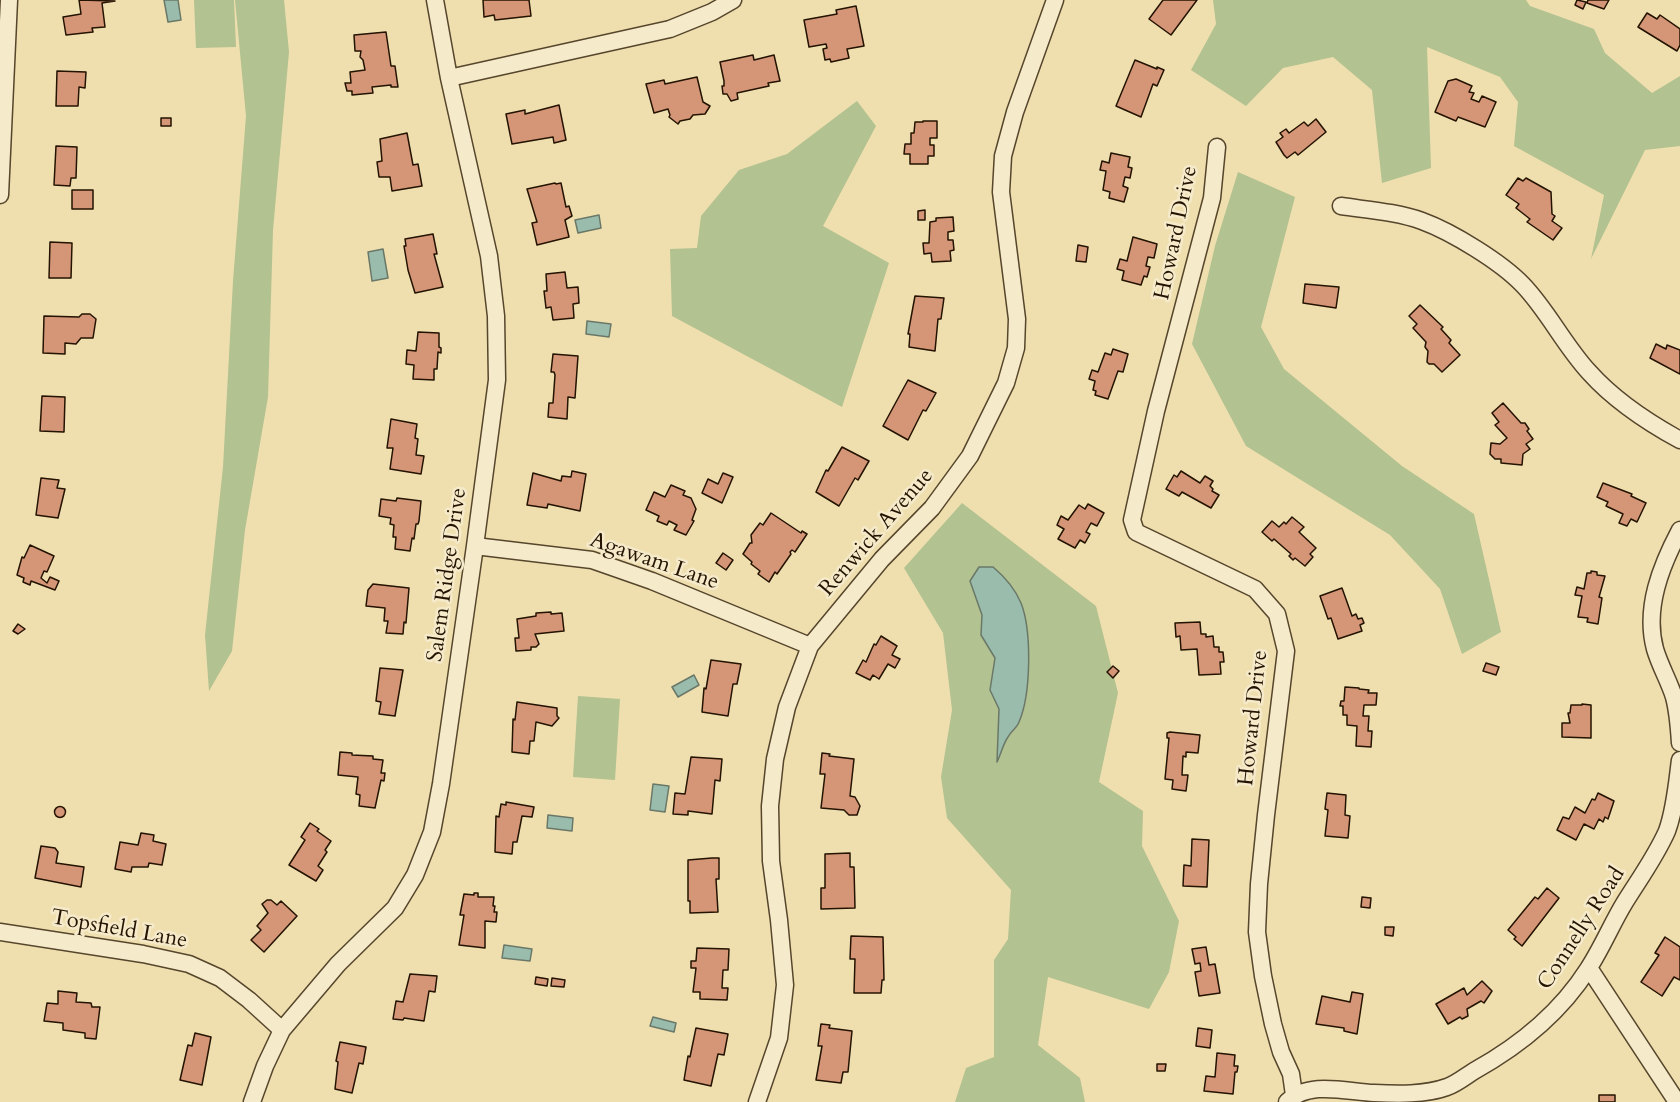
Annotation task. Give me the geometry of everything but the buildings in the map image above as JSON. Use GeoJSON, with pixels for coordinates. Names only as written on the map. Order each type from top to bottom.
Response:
{"type":"FeatureCollection","features":[{"type":"Feature","properties":{"kind":"street","name":"Salem Ridge Drive"},"geometry":{"type":"LineString","coordinates":[[252,1102],[265,1066],[282,1030],[338,964],[395,908],[415,874],[432,832],[441,784],[496,380],[496,316],[489,256],[449,78],[435,0]]}},
{"type":"Feature","properties":{"kind":"street"},"geometry":{"type":"LineString","coordinates":[[449,78],[670,29],[712,12],[733,0]]}},
{"type":"Feature","properties":{"kind":"street","name":"Renwick Avenue"},"geometry":{"type":"LineString","coordinates":[[757,1102],[779,1038],[785,985],[771,861],[770,806],[775,759],[787,707],[810,646],[882,559],[932,508],[970,456],[1006,383],[1016,348],[1017,319],[1001,192],[1003,156],[1015,112],[1055,0]]}},
{"type":"Feature","properties":{"kind":"street"},"geometry":{"type":"LineString","coordinates":[[0,195],[6,12]]}},
{"type":"Feature","properties":{"kind":"street","name":"Howard Drive"},"geometry":{"type":"LineString","coordinates":[[1217,147],[1210,208],[1156,411],[1132,520],[1136,532],[1255,589],[1277,614],[1286,651],[1266,815],[1257,932],[1273,1024],[1281,1052],[1291,1074],[1290,1099]]}},
{"type":"Feature","properties":{"kind":"street"},"geometry":{"type":"LineString","coordinates":[[1341,206],[1422,221],[1458,239],[1490,259],[1521,283],[1588,372],[1618,400],[1680,440]]}},
{"type":"Feature","properties":{"kind":"street"},"geometry":{"type":"LineString","coordinates":[[1680,530],[1656,584],[1652,616],[1655,648],[1679,717],[1680,743]]}},
{"type":"Feature","properties":{"kind":"street","name":"Agawam Lane"},"geometry":{"type":"LineString","coordinates":[[475,546],[592,560],[652,581],[810,646]]}},
{"type":"Feature","properties":{"kind":"street","name":"Connelly Road"},"geometry":{"type":"LineString","coordinates":[[1290,1099],[1316,1089],[1374,1093],[1418,1092],[1447,1087],[1503,1055],[1533,1031],[1564,1004],[1589,968],[1626,901],[1647,869],[1667,830],[1676,794],[1680,760]]}},
{"type":"Feature","properties":{"kind":"street","name":"Topsfield Lane"},"geometry":{"type":"LineString","coordinates":[[0,932],[143,954],[189,964],[220,978],[282,1030]]}},
{"type":"Feature","properties":{"kind":"street"},"geometry":{"type":"LineString","coordinates":[[1589,968],[1677,1102]]}},
{"type":"Feature","properties":{"kind":"green space"},"geometry":{"type":"Polygon","coordinates":[[[194,0],[234,0],[236,47],[196,48],[194,0]]]}},
{"type":"Feature","properties":{"kind":"green space"},"geometry":{"type":"Polygon","coordinates":[[[235,0],[284,0],[289,52],[273,230],[268,397],[245,530],[232,651],[209,691],[205,635],[223,467],[233,281],[246,116],[235,0]]]}},
{"type":"Feature","properties":{"kind":"green space"},"geometry":{"type":"Polygon","coordinates":[[[1213,0],[1526,0],[1530,6],[1594,29],[1605,53],[1652,93],[1680,76],[1680,146],[1645,150],[1591,259],[1604,195],[1514,146],[1518,102],[1500,77],[1427,47],[1431,168],[1382,183],[1372,90],[1333,57],[1283,68],[1246,106],[1191,70],[1216,24],[1213,0]]]}},
{"type":"Feature","properties":{"kind":"green space"},"geometry":{"type":"Polygon","coordinates":[[[857,101],[876,126],[823,226],[889,263],[842,407],[672,316],[670,249],[697,248],[701,216],[739,170],[787,154],[857,101]]]}},
{"type":"Feature","properties":{"kind":"green space"},"geometry":{"type":"Polygon","coordinates":[[[1238,172],[1295,197],[1261,327],[1284,369],[1402,466],[1474,514],[1501,632],[1462,654],[1440,589],[1390,535],[1246,446],[1192,344],[1215,246],[1238,172]]]}},
{"type":"Feature","properties":{"kind":"green space"},"geometry":{"type":"Polygon","coordinates":[[[962,503],[1096,606],[1118,693],[1099,782],[1143,811],[1142,846],[1179,921],[1169,972],[1149,1009],[1048,977],[1038,1045],[1080,1078],[1085,1102],[955,1102],[966,1068],[994,1057],[994,960],[1008,939],[1011,890],[947,818],[941,777],[952,710],[943,633],[904,568],[962,503]],[[970,581],[982,615],[981,635],[995,658],[990,690],[1000,709],[998,735],[1007,737],[1014,730],[1022,717],[1025,706],[1028,680],[1026,632],[970,581]]]}},
{"type":"Feature","properties":{"kind":"green space"},"geometry":{"type":"Polygon","coordinates":[[[578,696],[620,699],[615,780],[573,777],[578,696]]]}},
{"type":"Feature","properties":{"kind":"shaded area"},"geometry":{"type":"Polygon","coordinates":[[[164,0],[178,0],[181,20],[168,22],[164,0]]]}},
{"type":"Feature","properties":{"kind":"shaded area"},"geometry":{"type":"Polygon","coordinates":[[[599,215],[601,228],[578,233],[575,220],[599,215]]]}},
{"type":"Feature","properties":{"kind":"shaded area"},"geometry":{"type":"Polygon","coordinates":[[[383,249],[388,278],[372,281],[368,252],[383,249]]]}},
{"type":"Feature","properties":{"kind":"shaded area"},"geometry":{"type":"Polygon","coordinates":[[[587,321],[611,324],[609,337],[586,334],[587,321]]]}},
{"type":"Feature","properties":{"kind":"shaded area"},"geometry":{"type":"Polygon","coordinates":[[[979,567],[993,567],[1016,593],[1025,615],[1027,630],[1029,663],[1023,710],[997,762],[999,709],[990,690],[995,658],[981,635],[982,615],[970,581],[979,567]]]}},
{"type":"Feature","properties":{"kind":"shaded area"},"geometry":{"type":"Polygon","coordinates":[[[694,675],[699,685],[678,697],[672,687],[694,675]]]}},
{"type":"Feature","properties":{"kind":"shaded area"},"geometry":{"type":"Polygon","coordinates":[[[653,784],[669,786],[665,812],[650,810],[653,784]]]}},
{"type":"Feature","properties":{"kind":"shaded area"},"geometry":{"type":"Polygon","coordinates":[[[548,815],[573,818],[572,831],[547,828],[548,815]]]}},
{"type":"Feature","properties":{"kind":"shaded area"},"geometry":{"type":"Polygon","coordinates":[[[504,945],[532,949],[530,961],[502,958],[504,945]]]}},
{"type":"Feature","properties":{"kind":"shaded area"},"geometry":{"type":"Polygon","coordinates":[[[653,1017],[676,1023],[674,1032],[650,1026],[653,1017]]]}}]}
